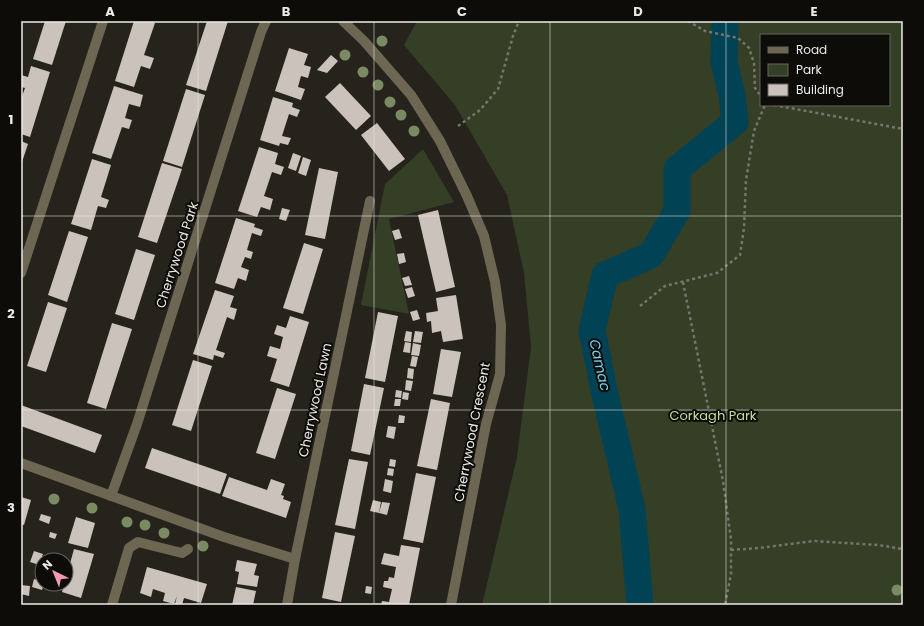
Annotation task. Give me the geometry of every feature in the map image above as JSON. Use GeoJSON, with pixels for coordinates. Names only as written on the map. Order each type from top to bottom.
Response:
{"type":"FeatureCollection","features":[{"type":"Feature","properties":{"kind":"street"},"geometry":{"type":"LineString","coordinates":[[21,273],[102,21]]}},
{"type":"Feature","properties":{"kind":"street","name":"Cherrywood Park"},"geometry":{"type":"LineString","coordinates":[[111,496],[137,424],[256,47],[266,21]]}},
{"type":"Feature","properties":{"kind":"street","name":"Cherrywood Crescent"},"geometry":{"type":"LineString","coordinates":[[342,21],[364,42],[411,95],[440,141],[468,196],[484,236],[495,282],[501,325],[500,374],[486,424],[451,605]]}},
{"type":"Feature","properties":{"kind":"street","name":"Cherrywood Lawn"},"geometry":{"type":"LineString","coordinates":[[287,605],[295,559],[370,201]]}},
{"type":"Feature","properties":{"kind":"street"},"geometry":{"type":"LineString","coordinates":[[21,463],[224,537],[295,559]]}},
{"type":"Feature","properties":{"kind":"street"},"geometry":{"type":"LineString","coordinates":[[112,605],[129,548],[138,542],[182,554],[188,549]]}},
{"type":"Feature","properties":{"kind":"path"},"geometry":{"type":"LineString","coordinates":[[458,126],[480,110],[498,89],[513,36],[519,21]]}},
{"type":"Feature","properties":{"kind":"path"},"geometry":{"type":"LineString","coordinates":[[688,21],[705,31],[738,38],[749,48],[754,63],[755,88],[760,95]]}},
{"type":"Feature","properties":{"kind":"path"},"geometry":{"type":"LineString","coordinates":[[640,306],[665,286],[717,273],[740,256],[744,228],[746,180],[754,131],[765,106]]}},
{"type":"Feature","properties":{"kind":"path"},"geometry":{"type":"LineString","coordinates":[[779,106],[903,129]]}},
{"type":"Feature","properties":{"kind":"path"},"geometry":{"type":"LineString","coordinates":[[683,282],[722,481],[731,539],[731,574],[725,605]]}},
{"type":"Feature","properties":{"kind":"path"},"geometry":{"type":"LineString","coordinates":[[731,550],[814,541],[878,545],[903,549]]}},
{"type":"Feature","properties":{"kind":"green space","name":"Corkagh Park"},"geometry":{"type":"Polygon","coordinates":[[[417,21],[903,21],[903,605],[482,605],[517,457],[531,347],[524,273],[507,195],[455,105],[404,45],[417,21]]]}},
{"type":"Feature","properties":{"kind":"green space"},"geometry":{"type":"Polygon","coordinates":[[[423,149],[454,202],[389,219],[409,314],[361,305],[385,184],[423,149]]]}},
{"type":"Feature","properties":{"kind":"building"},"geometry":{"type":"Polygon","coordinates":[[[45,21],[66,21],[52,65],[33,59],[45,21]]]}},
{"type":"Feature","properties":{"kind":"building"},"geometry":{"type":"Polygon","coordinates":[[[134,21],[150,21],[155,23],[144,55],[154,58],[150,69],[141,66],[134,87],[115,81],[134,21]]]}},
{"type":"Feature","properties":{"kind":"building"},"geometry":{"type":"Polygon","coordinates":[[[207,21],[228,21],[206,91],[186,85],[207,21]]]}},
{"type":"Feature","properties":{"kind":"building"},"geometry":{"type":"Polygon","coordinates":[[[289,48],[308,54],[304,65],[311,67],[308,78],[301,76],[298,87],[305,89],[301,100],[275,91],[289,48]]]}},
{"type":"Feature","properties":{"kind":"building"},"geometry":{"type":"Polygon","coordinates":[[[331,55],[338,61],[327,73],[317,70],[331,55]]]}},
{"type":"Feature","properties":{"kind":"building"},"geometry":{"type":"Polygon","coordinates":[[[31,66],[50,72],[30,137],[21,134],[21,99],[25,88],[21,87],[21,75],[28,77],[31,66]]]}},
{"type":"Feature","properties":{"kind":"building"},"geometry":{"type":"Polygon","coordinates":[[[340,83],[371,116],[356,130],[325,97],[340,83]]]}},
{"type":"Feature","properties":{"kind":"building"},"geometry":{"type":"Polygon","coordinates":[[[114,86],[143,95],[140,107],[129,104],[125,118],[132,120],[129,129],[122,127],[111,159],[92,153],[114,86]]]}},
{"type":"Feature","properties":{"kind":"building"},"geometry":{"type":"Polygon","coordinates":[[[186,89],[205,95],[182,167],[163,161],[186,89]]]}},
{"type":"Feature","properties":{"kind":"building"},"geometry":{"type":"Polygon","coordinates":[[[273,97],[293,103],[292,107],[300,110],[297,117],[289,114],[282,136],[291,138],[288,145],[280,143],[279,146],[260,140],[273,97]]]}},
{"type":"Feature","properties":{"kind":"building"},"geometry":{"type":"Polygon","coordinates":[[[377,123],[405,159],[389,171],[361,135],[377,123]]]}},
{"type":"Feature","properties":{"kind":"building"},"geometry":{"type":"Polygon","coordinates":[[[21,141],[28,144],[21,165],[21,141]]]}},
{"type":"Feature","properties":{"kind":"building"},"geometry":{"type":"Polygon","coordinates":[[[259,147],[278,153],[275,164],[284,167],[281,175],[272,172],[264,196],[273,199],[270,210],[261,207],[257,217],[238,211],[259,147]]]}},
{"type":"Feature","properties":{"kind":"building"},"geometry":{"type":"Polygon","coordinates":[[[293,153],[301,156],[296,171],[288,168],[293,153]]]}},
{"type":"Feature","properties":{"kind":"building"},"geometry":{"type":"Polygon","coordinates":[[[303,157],[311,160],[306,176],[298,173],[303,157]]]}},
{"type":"Feature","properties":{"kind":"building"},"geometry":{"type":"Polygon","coordinates":[[[92,159],[111,165],[101,197],[109,200],[106,208],[98,206],[91,230],[71,224],[92,159]]]}},
{"type":"Feature","properties":{"kind":"building"},"geometry":{"type":"Polygon","coordinates":[[[162,163],[182,169],[157,243],[138,237],[162,163]]]}},
{"type":"Feature","properties":{"kind":"building"},"geometry":{"type":"Polygon","coordinates":[[[319,168],[338,172],[325,239],[305,235],[319,168]]]}},
{"type":"Feature","properties":{"kind":"building"},"geometry":{"type":"Polygon","coordinates":[[[282,208],[290,210],[286,221],[279,219],[282,208]]]}},
{"type":"Feature","properties":{"kind":"building"},"geometry":{"type":"Polygon","coordinates":[[[438,210],[455,287],[436,292],[418,215],[438,210]]]}},
{"type":"Feature","properties":{"kind":"building"},"geometry":{"type":"Polygon","coordinates":[[[236,218],[255,224],[254,227],[263,230],[261,236],[252,233],[247,250],[253,252],[251,259],[245,257],[241,267],[249,270],[246,281],[238,278],[234,289],[215,283],[236,218]]]}},
{"type":"Feature","properties":{"kind":"building"},"geometry":{"type":"Polygon","coordinates":[[[399,229],[402,238],[395,240],[392,231],[399,229]]]}},
{"type":"Feature","properties":{"kind":"building"},"geometry":{"type":"Polygon","coordinates":[[[69,231],[88,237],[67,302],[48,295],[69,231]]]}},
{"type":"Feature","properties":{"kind":"building"},"geometry":{"type":"Polygon","coordinates":[[[304,243],[323,249],[303,314],[283,308],[304,243]]]}},
{"type":"Feature","properties":{"kind":"building"},"geometry":{"type":"Polygon","coordinates":[[[136,249],[155,255],[134,320],[115,314],[136,249]]]}},
{"type":"Feature","properties":{"kind":"building"},"geometry":{"type":"Polygon","coordinates":[[[404,253],[406,262],[399,264],[397,254],[404,253]]]}},
{"type":"Feature","properties":{"kind":"building"},"geometry":{"type":"Polygon","coordinates":[[[409,276],[412,285],[405,286],[402,278],[409,276]]]}},
{"type":"Feature","properties":{"kind":"building"},"geometry":{"type":"Polygon","coordinates":[[[412,287],[415,296],[408,298],[405,289],[412,287]]]}},
{"type":"Feature","properties":{"kind":"building"},"geometry":{"type":"Polygon","coordinates":[[[215,290],[234,296],[230,307],[237,309],[234,320],[227,317],[216,350],[225,353],[223,358],[214,355],[213,360],[193,354],[215,290]]]}},
{"type":"Feature","properties":{"kind":"building"},"geometry":{"type":"Polygon","coordinates":[[[456,295],[463,339],[443,342],[441,331],[432,333],[431,321],[427,322],[426,313],[438,311],[436,298],[456,295]]]}},
{"type":"Feature","properties":{"kind":"building"},"geometry":{"type":"Polygon","coordinates":[[[48,302],[67,308],[46,372],[27,366],[48,302]]]}},
{"type":"Feature","properties":{"kind":"building"},"geometry":{"type":"Polygon","coordinates":[[[417,310],[420,319],[413,321],[410,312],[417,310]]]}},
{"type":"Feature","properties":{"kind":"building"},"geometry":{"type":"Polygon","coordinates":[[[378,312],[398,316],[385,382],[365,378],[378,312]]]}},
{"type":"Feature","properties":{"kind":"building"},"geometry":{"type":"Polygon","coordinates":[[[290,316],[309,322],[289,387],[270,381],[277,359],[267,356],[270,346],[280,349],[283,337],[274,334],[277,325],[286,328],[290,316]]]}},
{"type":"Feature","properties":{"kind":"building"},"geometry":{"type":"Polygon","coordinates":[[[112,323],[132,329],[106,409],[87,403],[112,323]]]}},
{"type":"Feature","properties":{"kind":"building"},"geometry":{"type":"Polygon","coordinates":[[[406,331],[412,332],[411,342],[404,341],[406,331]]]}},
{"type":"Feature","properties":{"kind":"building"},"geometry":{"type":"Polygon","coordinates":[[[415,331],[423,332],[421,343],[413,342],[415,331]]]}},
{"type":"Feature","properties":{"kind":"building"},"geometry":{"type":"Polygon","coordinates":[[[405,342],[411,343],[410,353],[403,352],[405,342]]]}},
{"type":"Feature","properties":{"kind":"building"},"geometry":{"type":"Polygon","coordinates":[[[413,343],[421,345],[419,356],[411,355],[413,343]]]}},
{"type":"Feature","properties":{"kind":"building"},"geometry":{"type":"Polygon","coordinates":[[[441,349],[461,352],[452,397],[433,394],[441,349]]]}},
{"type":"Feature","properties":{"kind":"building"},"geometry":{"type":"Polygon","coordinates":[[[412,356],[418,357],[416,367],[410,366],[412,356]]]}},
{"type":"Feature","properties":{"kind":"building"},"geometry":{"type":"Polygon","coordinates":[[[193,360],[212,366],[191,431],[172,425],[193,360]]]}},
{"type":"Feature","properties":{"kind":"building"},"geometry":{"type":"Polygon","coordinates":[[[408,368],[414,369],[413,379],[407,378],[408,368]]]}},
{"type":"Feature","properties":{"kind":"building"},"geometry":{"type":"Polygon","coordinates":[[[406,380],[413,381],[411,391],[405,390],[406,380]]]}},
{"type":"Feature","properties":{"kind":"building"},"geometry":{"type":"Polygon","coordinates":[[[364,384],[384,388],[370,455],[351,451],[364,384]]]}},
{"type":"Feature","properties":{"kind":"building"},"geometry":{"type":"Polygon","coordinates":[[[277,388],[296,394],[275,459],[256,453],[277,388]]]}},
{"type":"Feature","properties":{"kind":"building"},"geometry":{"type":"Polygon","coordinates":[[[396,390],[402,391],[401,398],[395,397],[396,390]]]}},
{"type":"Feature","properties":{"kind":"building"},"geometry":{"type":"Polygon","coordinates":[[[403,392],[409,393],[408,400],[402,399],[403,392]]]}},
{"type":"Feature","properties":{"kind":"building"},"geometry":{"type":"Polygon","coordinates":[[[395,399],[401,399],[400,406],[394,406],[395,399]]]}},
{"type":"Feature","properties":{"kind":"building"},"geometry":{"type":"Polygon","coordinates":[[[431,399],[450,403],[437,470],[417,466],[431,399]]]}},
{"type":"Feature","properties":{"kind":"building"},"geometry":{"type":"Polygon","coordinates":[[[21,405],[102,435],[95,453],[21,426],[21,405]]]}},
{"type":"Feature","properties":{"kind":"building"},"geometry":{"type":"Polygon","coordinates":[[[399,415],[405,416],[404,423],[398,423],[399,415]]]}},
{"type":"Feature","properties":{"kind":"building"},"geometry":{"type":"Polygon","coordinates":[[[388,426],[396,427],[394,439],[386,437],[388,426]]]}},
{"type":"Feature","properties":{"kind":"building"},"geometry":{"type":"Polygon","coordinates":[[[152,448],[227,474],[220,494],[145,468],[152,448]]]}},
{"type":"Feature","properties":{"kind":"building"},"geometry":{"type":"Polygon","coordinates":[[[349,459],[368,462],[355,529],[335,525],[349,459]]]}},
{"type":"Feature","properties":{"kind":"building"},"geometry":{"type":"Polygon","coordinates":[[[390,459],[396,460],[395,467],[389,466],[390,459]]]}},
{"type":"Feature","properties":{"kind":"building"},"geometry":{"type":"Polygon","coordinates":[[[388,468],[394,469],[393,476],[387,475],[388,468]]]}},
{"type":"Feature","properties":{"kind":"building"},"geometry":{"type":"Polygon","coordinates":[[[416,473],[436,477],[423,543],[403,539],[416,473]]]}},
{"type":"Feature","properties":{"kind":"building"},"geometry":{"type":"Polygon","coordinates":[[[229,477],[267,490],[271,479],[285,484],[281,495],[284,496],[283,499],[291,502],[286,518],[222,496],[229,477]]]}},
{"type":"Feature","properties":{"kind":"building"},"geometry":{"type":"Polygon","coordinates":[[[385,479],[393,481],[391,493],[383,491],[385,479]]]}},
{"type":"Feature","properties":{"kind":"building"},"geometry":{"type":"Polygon","coordinates":[[[21,497],[31,500],[24,525],[21,524],[21,497]]]}},
{"type":"Feature","properties":{"kind":"building"},"geometry":{"type":"Polygon","coordinates":[[[373,500],[381,502],[379,513],[370,511],[373,500]]]}},
{"type":"Feature","properties":{"kind":"building"},"geometry":{"type":"Polygon","coordinates":[[[382,502],[390,503],[387,515],[379,513],[382,502]]]}},
{"type":"Feature","properties":{"kind":"building"},"geometry":{"type":"Polygon","coordinates":[[[41,514],[51,517],[49,524],[39,520],[41,514]]]}},
{"type":"Feature","properties":{"kind":"building"},"geometry":{"type":"Polygon","coordinates":[[[76,517],[95,523],[88,548],[68,543],[76,517]]]}},
{"type":"Feature","properties":{"kind":"building"},"geometry":{"type":"Polygon","coordinates":[[[50,532],[57,534],[55,539],[49,537],[50,532]]]}},
{"type":"Feature","properties":{"kind":"building"},"geometry":{"type":"Polygon","coordinates":[[[335,532],[355,536],[341,602],[322,598],[335,532]]]}},
{"type":"Feature","properties":{"kind":"building"},"geometry":{"type":"Polygon","coordinates":[[[401,545],[420,548],[409,605],[381,605],[382,601],[389,602],[392,589],[383,587],[384,581],[388,581],[389,577],[394,578],[396,567],[381,564],[384,553],[399,556],[401,545]]]}},
{"type":"Feature","properties":{"kind":"building"},"geometry":{"type":"Polygon","coordinates":[[[74,549],[94,554],[81,598],[62,592],[74,592],[74,549]]]}},
{"type":"Feature","properties":{"kind":"building"},"geometry":{"type":"Polygon","coordinates":[[[34,551],[37,552],[34,552],[34,563],[30,562],[34,551]]]}},
{"type":"Feature","properties":{"kind":"building"},"geometry":{"type":"Polygon","coordinates":[[[237,560],[257,564],[254,575],[259,576],[257,587],[237,584],[239,572],[235,571],[237,560]]]}},
{"type":"Feature","properties":{"kind":"building"},"geometry":{"type":"Polygon","coordinates":[[[147,567],[207,584],[201,603],[184,598],[182,605],[177,605],[175,604],[177,596],[174,604],[163,601],[165,593],[153,589],[151,597],[140,593],[147,567]]]}},
{"type":"Feature","properties":{"kind":"building"},"geometry":{"type":"Polygon","coordinates":[[[21,585],[30,586],[29,596],[21,594],[21,585]]]}},
{"type":"Feature","properties":{"kind":"building"},"geometry":{"type":"Polygon","coordinates":[[[366,586],[372,587],[371,594],[365,593],[366,586]]]}},
{"type":"Feature","properties":{"kind":"building"},"geometry":{"type":"Polygon","coordinates":[[[236,587],[256,591],[253,605],[232,605],[236,587]]]}},
{"type":"Feature","properties":{"kind":"waterway","name":"Camac"},"geometry":{"type":"LineString","coordinates":[[640,605],[632,509],[605,395],[592,330],[605,275],[651,255],[677,211],[677,169],[735,122],[732,95],[724,62],[725,21]]}}]}
